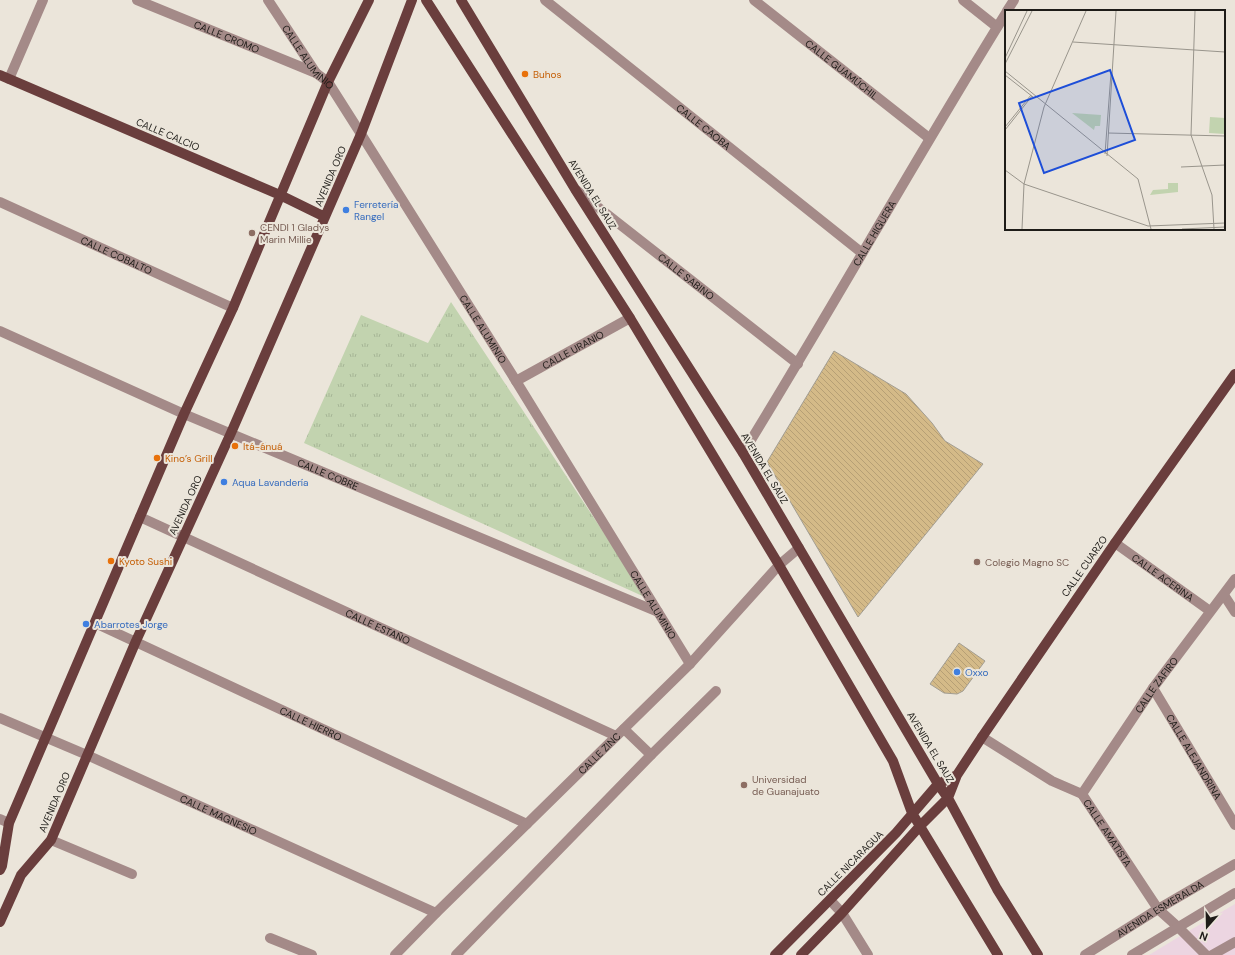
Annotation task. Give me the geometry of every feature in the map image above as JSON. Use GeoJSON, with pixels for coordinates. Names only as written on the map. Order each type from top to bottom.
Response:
{"type":"FeatureCollection","features":[{"type":"Feature","properties":{"kind":"main road"},"geometry":{"type":"LineString","coordinates":[[0,870],[2,866],[4,821],[46,739],[184,414],[233,308],[328,82],[369,0]]}},
{"type":"Feature","properties":{"kind":"main road","name":"AVENIDA ORO"},"geometry":{"type":"LineString","coordinates":[[0,922],[21,875],[51,840],[136,641],[231,433],[361,134],[412,0]]}},
{"type":"Feature","properties":{"kind":"main road"},"geometry":{"type":"LineString","coordinates":[[426,0],[630,318],[779,565],[893,761],[912,813],[998,955]]}},
{"type":"Feature","properties":{"kind":"main road","name":"AVENIDA EL SAUZ"},"geometry":{"type":"LineString","coordinates":[[461,0],[575,189],[743,453],[938,784],[948,798],[997,889],[1038,955]]}},
{"type":"Feature","properties":{"kind":"main road","name":"CALLE CALCIO"},"geometry":{"type":"LineString","coordinates":[[4,77],[280,195],[325,217]]}},
{"type":"Feature","properties":{"kind":"main road","name":"CALLE CUARZO"},"geometry":{"type":"LineString","coordinates":[[948,798],[957,775],[982,737],[1115,543],[1235,374]]}},
{"type":"Feature","properties":{"kind":"main road"},"geometry":{"type":"LineString","coordinates":[[938,784],[957,775]]}},
{"type":"Feature","properties":{"kind":"main road","name":"CALLE NICARAGUA"},"geometry":{"type":"LineString","coordinates":[[774,955],[896,833],[938,784]]}},
{"type":"Feature","properties":{"kind":"main road"},"geometry":{"type":"LineString","coordinates":[[801,955],[842,913],[920,826],[948,798]]}},
{"type":"Feature","properties":{"kind":"street"},"geometry":{"type":"LineString","coordinates":[[4,77],[43,0]]}},
{"type":"Feature","properties":{"kind":"street","name":"CALLE CROMO"},"geometry":{"type":"LineString","coordinates":[[137,0],[316,73]]}},
{"type":"Feature","properties":{"kind":"street","name":"CALLE ALUMINIO"},"geometry":{"type":"LineString","coordinates":[[268,0],[316,73],[328,82],[516,381],[690,664]]}},
{"type":"Feature","properties":{"kind":"street","name":"CALLE CAOBA"},"geometry":{"type":"LineString","coordinates":[[545,0],[862,254]]}},
{"type":"Feature","properties":{"kind":"street","name":"CALLE GUAMÚCHIL"},"geometry":{"type":"LineString","coordinates":[[754,0],[929,138]]}},
{"type":"Feature","properties":{"kind":"street"},"geometry":{"type":"LineString","coordinates":[[963,0],[997,27]]}},
{"type":"Feature","properties":{"kind":"street","name":"CALLE HIGUERA"},"geometry":{"type":"LineString","coordinates":[[1008,10],[1014,0]]}},
{"type":"Feature","properties":{"kind":"street","name":"CALLE HIGUERA"},"geometry":{"type":"LineString","coordinates":[[743,453],[798,364],[929,138],[1005,15]]}},
{"type":"Feature","properties":{"kind":"street","name":"CALLE SABINO"},"geometry":{"type":"LineString","coordinates":[[575,189],[798,364]]}},
{"type":"Feature","properties":{"kind":"street","name":"CALLE COBALTO"},"geometry":{"type":"LineString","coordinates":[[0,202],[233,308]]}},
{"type":"Feature","properties":{"kind":"street","name":"CALLE URANIO"},"geometry":{"type":"LineString","coordinates":[[516,381],[630,318]]}},
{"type":"Feature","properties":{"kind":"street","name":"CALLE COBRE"},"geometry":{"type":"LineString","coordinates":[[0,331],[184,414],[658,612]]}},
{"type":"Feature","properties":{"kind":"street","name":"CALLE ESTAÑO"},"geometry":{"type":"LineString","coordinates":[[140,517],[616,736]]}},
{"type":"Feature","properties":{"kind":"street","name":"CALLE ACERINA"},"geometry":{"type":"LineString","coordinates":[[1115,543],[1210,611]]}},
{"type":"Feature","properties":{"kind":"street","name":"CALLE ZINC"},"geometry":{"type":"LineString","coordinates":[[395,955],[690,664],[779,565],[799,548]]}},
{"type":"Feature","properties":{"kind":"street","name":"CALLE ZAFIRO"},"geometry":{"type":"LineString","coordinates":[[1082,794],[1154,688],[1235,579]]}},
{"type":"Feature","properties":{"kind":"street"},"geometry":{"type":"LineString","coordinates":[[1224,595],[1235,612]]}},
{"type":"Feature","properties":{"kind":"street","name":"CALLE HIERRO"},"geometry":{"type":"LineString","coordinates":[[95,622],[527,824]]}},
{"type":"Feature","properties":{"kind":"street","name":"CALLE ALEJANDRINA"},"geometry":{"type":"LineString","coordinates":[[1154,688],[1235,825]]}},
{"type":"Feature","properties":{"kind":"street"},"geometry":{"type":"LineString","coordinates":[[456,955],[651,755],[716,691]]}},
{"type":"Feature","properties":{"kind":"street","name":"CALLE MAGNESIO"},"geometry":{"type":"LineString","coordinates":[[0,718],[46,739],[87,755],[436,913]]}},
{"type":"Feature","properties":{"kind":"street"},"geometry":{"type":"LineString","coordinates":[[624,729],[651,755]]}},
{"type":"Feature","properties":{"kind":"street","name":"CALLE AMATISTA"},"geometry":{"type":"LineString","coordinates":[[982,737],[1052,782],[1082,794],[1158,909],[1206,955]]}},
{"type":"Feature","properties":{"kind":"street"},"geometry":{"type":"LineString","coordinates":[[51,840],[132,874]]}},
{"type":"Feature","properties":{"kind":"street","name":"AVENIDA ESMERALDA"},"geometry":{"type":"LineString","coordinates":[[1085,955],[1158,909],[1235,864]]}},
{"type":"Feature","properties":{"kind":"street"},"geometry":{"type":"LineString","coordinates":[[1132,955],[1235,893]]}},
{"type":"Feature","properties":{"kind":"street"},"geometry":{"type":"LineString","coordinates":[[830,900],[842,913],[868,955]]}},
{"type":"Feature","properties":{"kind":"street"},"geometry":{"type":"LineString","coordinates":[[270,938],[312,955]]}},
{"type":"Feature","properties":{"kind":"street"},"geometry":{"type":"LineString","coordinates":[[1212,955],[1235,942]]}},
{"type":"Feature","properties":{"kind":"shaded area"},"geometry":{"type":"Polygon","coordinates":[[[1235,904],[1235,955],[1149,955],[1182,935],[1235,904]]]}},
{"type":"Feature","properties":{"kind":"green space"},"geometry":{"type":"Polygon","coordinates":[[[451,302],[647,598],[304,443],[361,315],[428,343],[451,302]]]}},
{"type":"Feature","properties":{"kind":"building"},"geometry":{"type":"Polygon","coordinates":[[[834,351],[906,394],[932,423],[945,441],[983,464],[858,617],[767,462],[834,351]]]}},
{"type":"Feature","properties":{"kind":"building","name":"Oxxo"},"geometry":{"type":"Polygon","coordinates":[[[959,643],[985,661],[963,691],[957,694],[944,693],[930,684],[959,643]]]}},
{"type":"Feature","properties":{"kind":"place","name":"Buhos"},"geometry":{"type":"Point","coordinates":[525,74]}},
{"type":"Feature","properties":{"kind":"place","name":"Ferretería Rangel"},"geometry":{"type":"Point","coordinates":[346,210]}},
{"type":"Feature","properties":{"kind":"place","name":"CENDI 1 Gladys Marin Millie"},"geometry":{"type":"Point","coordinates":[252,233]}},
{"type":"Feature","properties":{"kind":"place","name":"Itá-ánuá"},"geometry":{"type":"Point","coordinates":[235,446]}},
{"type":"Feature","properties":{"kind":"place","name":"Kino’s Grill"},"geometry":{"type":"Point","coordinates":[157,458]}},
{"type":"Feature","properties":{"kind":"place","name":"Aqua Lavandería"},"geometry":{"type":"Point","coordinates":[224,482]}},
{"type":"Feature","properties":{"kind":"place","name":"Kyoto Sushi"},"geometry":{"type":"Point","coordinates":[111,561]}},
{"type":"Feature","properties":{"kind":"place","name":"Colegio Magno SC"},"geometry":{"type":"Point","coordinates":[977,562]}},
{"type":"Feature","properties":{"kind":"place","name":"Abarrotes Jorge"},"geometry":{"type":"Point","coordinates":[86,624]}},
{"type":"Feature","properties":{"kind":"place","name":"Oxxo"},"geometry":{"type":"Point","coordinates":[957,672]}},
{"type":"Feature","properties":{"kind":"place","name":"Universidad de Guanajuato"},"geometry":{"type":"Point","coordinates":[744,785]}}]}
